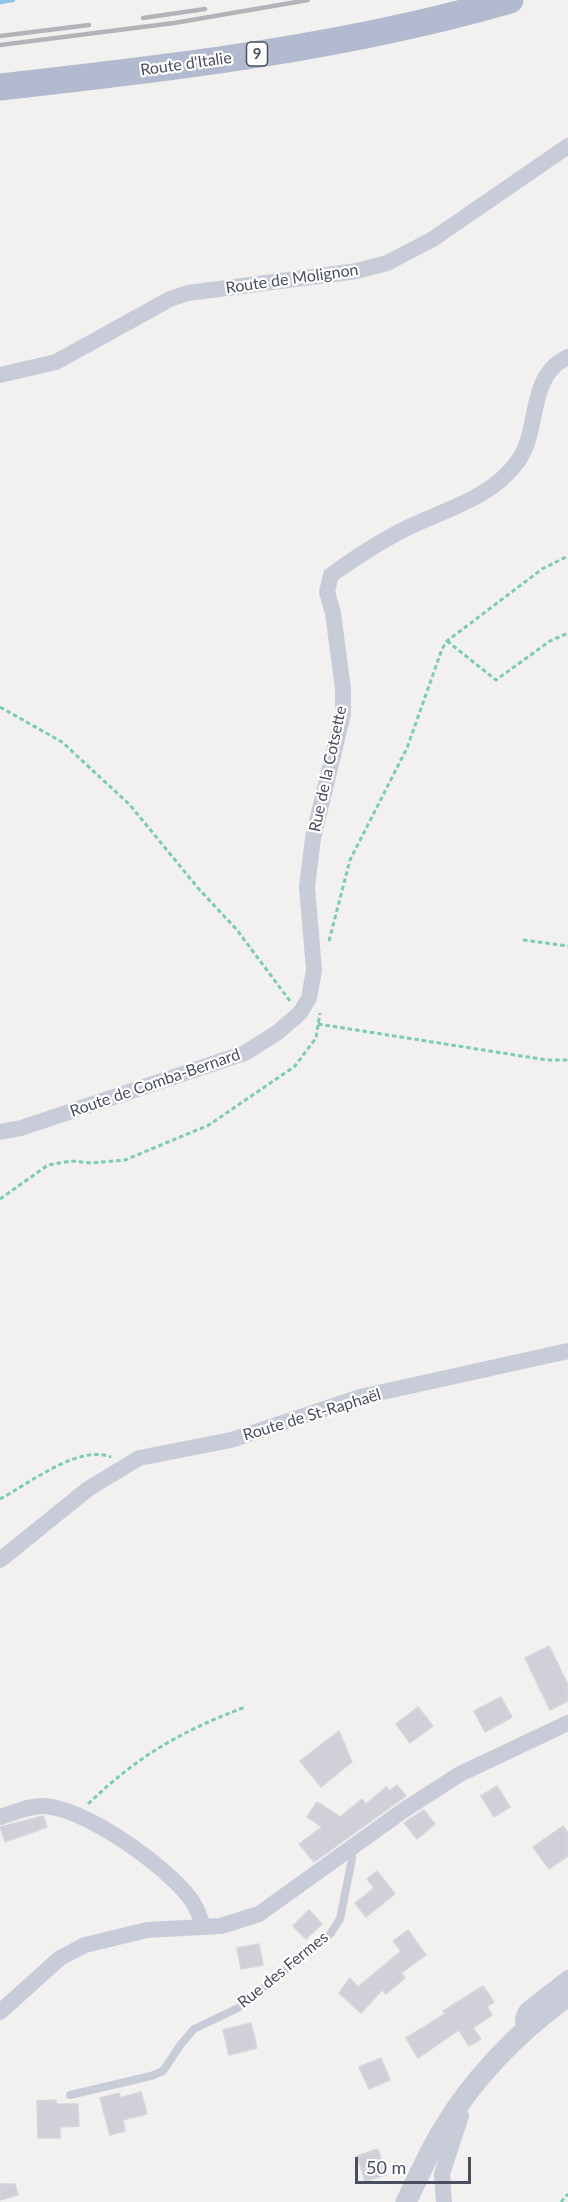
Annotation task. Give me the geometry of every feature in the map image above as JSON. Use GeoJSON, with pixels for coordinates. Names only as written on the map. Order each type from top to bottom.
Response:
{"type":"FeatureCollection","features":[{"type":"Feature","properties":{"kind":"main road","name":"Route d'Italie"},"geometry":{"type":"LineString","coordinates":[[0,87],[241,57],[336,41],[411,26],[510,0]]}},
{"type":"Feature","properties":{"kind":"street","name":"Route de Molignon"},"geometry":{"type":"LineString","coordinates":[[0,375],[56,362],[170,299],[188,294],[357,271],[387,263],[433,239],[568,146]]}},
{"type":"Feature","properties":{"kind":"street","name":"Rue de la Cotsette"},"geometry":{"type":"LineString","coordinates":[[300,1013],[309,998],[314,970],[307,887],[313,838],[343,714],[343,689],[333,613],[327,592],[331,575],[371,547],[471,500],[500,482],[520,459],[543,381],[556,362],[568,357]]}},
{"type":"Feature","properties":{"kind":"street","name":"Route de Comba-Bernard"},"geometry":{"type":"LineString","coordinates":[[0,1132],[21,1128],[245,1053],[278,1032],[300,1013]]}},
{"type":"Feature","properties":{"kind":"street","name":"Route de St-Raphaël"},"geometry":{"type":"LineString","coordinates":[[0,1560],[74,1499],[127,1464],[154,1455],[203,1447],[241,1437],[360,1397],[568,1350]]}},
{"type":"Feature","properties":{"kind":"street"},"geometry":{"type":"LineString","coordinates":[[0,2012],[60,1958],[85,1945],[147,1930],[203,1927],[237,1922],[259,1914],[460,1774],[568,1723]]}},
{"type":"Feature","properties":{"kind":"street"},"geometry":{"type":"LineString","coordinates":[[0,1817],[37,1805],[78,1813],[132,1848],[171,1878],[194,1904],[203,1927]]}},
{"type":"Feature","properties":{"kind":"street"},"geometry":{"type":"LineString","coordinates":[[528,2029],[523,2024],[527,2010],[568,1978]]}},
{"type":"Feature","properties":{"kind":"street"},"geometry":{"type":"LineString","coordinates":[[406,2202],[434,2144],[456,2108],[488,2070],[528,2029],[568,1996]]}},
{"type":"Feature","properties":{"kind":"street"},"geometry":{"type":"LineString","coordinates":[[444,2202],[442,2174],[461,2116],[456,2108]]}},
{"type":"Feature","properties":{"kind":"lane","name":"Rue des Fermes"},"geometry":{"type":"LineString","coordinates":[[70,2095],[151,2076],[163,2071],[194,2029],[238,2008],[331,1933],[340,1919],[352,1859],[351,1849]]}},
{"type":"Feature","properties":{"kind":"path"},"geometry":{"type":"LineString","coordinates":[[447,641],[496,680],[550,641],[568,633]]}},
{"type":"Feature","properties":{"kind":"path"},"geometry":{"type":"LineString","coordinates":[[0,707],[62,742],[130,805],[198,888],[237,930],[300,1013],[318,1024],[330,1027],[548,1060],[568,1060]]}},
{"type":"Feature","properties":{"kind":"path"},"geometry":{"type":"LineString","coordinates":[[523,940],[568,946]]}},
{"type":"Feature","properties":{"kind":"path"},"geometry":{"type":"LineString","coordinates":[[0,1499],[75,1457],[103,1454],[127,1464]]}},
{"type":"Feature","properties":{"kind":"path"},"geometry":{"type":"LineString","coordinates":[[78,1813],[142,1756],[193,1727],[245,1707]]}},
{"type":"Feature","properties":{"kind":"path"},"geometry":{"type":"LineString","coordinates":[[561,2202],[568,2194]]}},
{"type":"Feature","properties":{"kind":"building"},"geometry":{"type":"Polygon","coordinates":[[[549,1646],[568,1685],[568,1701],[550,1710],[525,1658],[549,1646]]]}},
{"type":"Feature","properties":{"kind":"building"},"geometry":{"type":"Polygon","coordinates":[[[501,1697],[512,1717],[485,1732],[474,1711],[501,1697]]]}},
{"type":"Feature","properties":{"kind":"building"},"geometry":{"type":"Polygon","coordinates":[[[418,1707],[433,1726],[410,1743],[396,1724],[418,1707]]]}},
{"type":"Feature","properties":{"kind":"building"},"geometry":{"type":"Polygon","coordinates":[[[339,1731],[352,1762],[321,1787],[300,1761],[339,1731]]]}},
{"type":"Feature","properties":{"kind":"building"},"geometry":{"type":"Polygon","coordinates":[[[397,1785],[406,1796],[314,1862],[299,1844],[322,1827],[307,1817],[317,1802],[340,1817],[362,1799],[366,1804],[386,1787],[390,1791],[397,1785]]]}},
{"type":"Feature","properties":{"kind":"building"},"geometry":{"type":"Polygon","coordinates":[[[497,1786],[510,1807],[494,1817],[481,1796],[497,1786]]]}},
{"type":"Feature","properties":{"kind":"building"},"geometry":{"type":"Polygon","coordinates":[[[424,1810],[435,1824],[417,1839],[404,1823],[424,1810]]]}},
{"type":"Feature","properties":{"kind":"building"},"geometry":{"type":"Polygon","coordinates":[[[43,1816],[47,1827],[5,1842],[0,1827],[43,1816]]]}},
{"type":"Feature","properties":{"kind":"building"},"geometry":{"type":"Polygon","coordinates":[[[563,1826],[568,1833],[568,1856],[549,1869],[533,1847],[563,1826]]]}},
{"type":"Feature","properties":{"kind":"building"},"geometry":{"type":"Polygon","coordinates":[[[377,1871],[395,1894],[366,1917],[355,1903],[374,1888],[367,1879],[377,1871]]]}},
{"type":"Feature","properties":{"kind":"building"},"geometry":{"type":"Polygon","coordinates":[[[309,1910],[322,1924],[306,1939],[293,1926],[309,1910]]]}},
{"type":"Feature","properties":{"kind":"building"},"geometry":{"type":"Polygon","coordinates":[[[408,1930],[426,1955],[401,1973],[405,1978],[386,1994],[382,1990],[361,2013],[339,1993],[350,1978],[358,1987],[401,1951],[393,1941],[408,1930]]]}},
{"type":"Feature","properties":{"kind":"building"},"geometry":{"type":"Polygon","coordinates":[[[259,1944],[263,1965],[241,1969],[237,1948],[259,1944]]]}},
{"type":"Feature","properties":{"kind":"building"},"geometry":{"type":"Polygon","coordinates":[[[483,1986],[494,2002],[487,2007],[492,2015],[473,2028],[481,2039],[469,2046],[459,2030],[418,2058],[406,2038],[445,2014],[443,2011],[483,1986]]]}},
{"type":"Feature","properties":{"kind":"building"},"geometry":{"type":"Polygon","coordinates":[[[251,2023],[257,2048],[229,2055],[223,2030],[251,2023]]]}},
{"type":"Feature","properties":{"kind":"building"},"geometry":{"type":"Polygon","coordinates":[[[381,2058],[390,2080],[369,2089],[359,2067],[381,2058]]]}},
{"type":"Feature","properties":{"kind":"building"},"geometry":{"type":"Polygon","coordinates":[[[141,2092],[147,2114],[123,2120],[125,2131],[110,2135],[100,2098],[119,2093],[120,2098],[141,2092]]]}},
{"type":"Feature","properties":{"kind":"building"},"geometry":{"type":"Polygon","coordinates":[[[56,2100],[56,2104],[78,2104],[79,2126],[60,2127],[60,2138],[38,2138],[37,2101],[56,2100]]]}},
{"type":"Feature","properties":{"kind":"building"},"geometry":{"type":"Polygon","coordinates":[[[378,2149],[386,2175],[365,2181],[357,2156],[378,2149]]]}},
{"type":"Feature","properties":{"kind":"building"},"geometry":{"type":"Polygon","coordinates":[[[0,2184],[15,2184],[18,2195],[0,2200],[0,2184]]]}},
{"type":"Feature","properties":{"kind":"waterway"},"geometry":{"type":"LineString","coordinates":[[0,2],[13,0]]}},
{"type":"Feature","properties":{"kind":"railway"},"geometry":{"type":"LineString","coordinates":[[0,45],[174,23],[308,0]]}},
{"type":"Feature","properties":{"kind":"railway"},"geometry":{"type":"LineString","coordinates":[[143,18],[205,9]]}},
{"type":"Feature","properties":{"kind":"railway"},"geometry":{"type":"LineString","coordinates":[[0,36],[89,25]]}}]}
